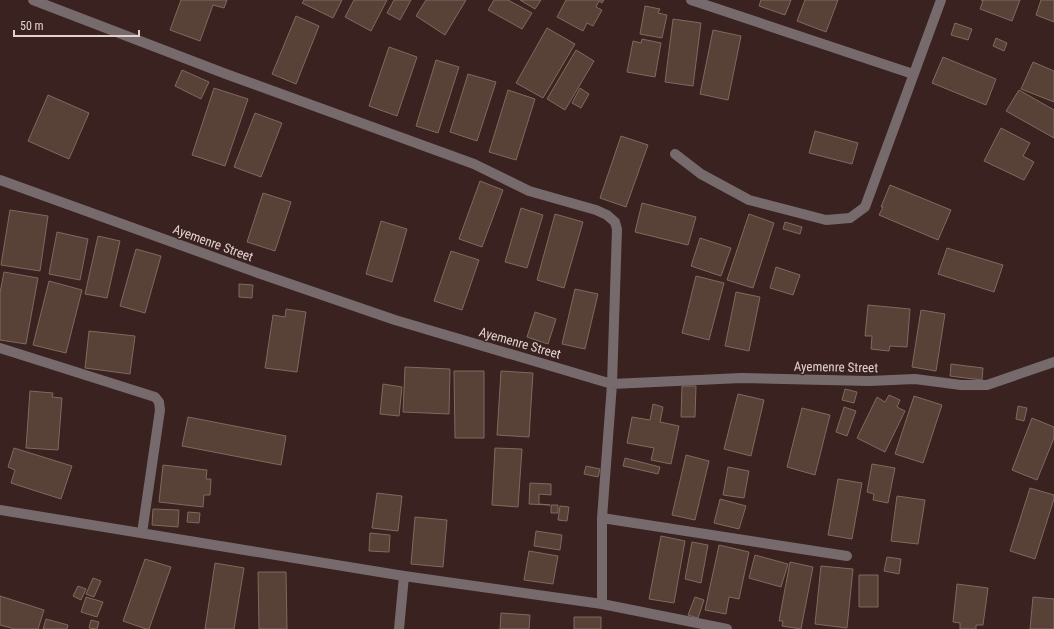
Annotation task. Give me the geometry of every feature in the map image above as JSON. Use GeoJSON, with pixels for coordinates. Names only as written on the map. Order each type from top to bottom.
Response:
{"type":"FeatureCollection","features":[{"type":"Feature","properties":{"kind":"street"},"geometry":{"type":"LineString","coordinates":[[33,0],[226,74],[474,164],[529,191],[596,210],[607,215],[615,222],[617,229],[612,384],[602,518],[602,604]]}},
{"type":"Feature","properties":{"kind":"street"},"geometry":{"type":"LineString","coordinates":[[691,0],[913,74]]}},
{"type":"Feature","properties":{"kind":"street"},"geometry":{"type":"LineString","coordinates":[[675,154],[701,174],[749,200],[826,220],[850,218],[865,207],[941,0]]}},
{"type":"Feature","properties":{"kind":"street","name":"Ayemenre Street"},"geometry":{"type":"LineString","coordinates":[[0,180],[258,273],[395,320],[612,384],[741,378],[869,381],[915,379],[961,385],[987,385],[1054,362]]}},
{"type":"Feature","properties":{"kind":"street"},"geometry":{"type":"LineString","coordinates":[[0,348],[155,397],[159,402],[160,410],[142,533]]}},
{"type":"Feature","properties":{"kind":"street"},"geometry":{"type":"LineString","coordinates":[[0,510],[404,576],[602,604],[727,629]]}},
{"type":"Feature","properties":{"kind":"street"},"geometry":{"type":"LineString","coordinates":[[602,518],[847,556]]}},
{"type":"Feature","properties":{"kind":"street"},"geometry":{"type":"LineString","coordinates":[[399,629],[404,576]]}},
{"type":"Feature","properties":{"kind":"building"},"geometry":{"type":"Polygon","coordinates":[[[181,0],[227,0],[224,8],[213,5],[200,41],[170,30],[181,0]]]}},
{"type":"Feature","properties":{"kind":"building"},"geometry":{"type":"Polygon","coordinates":[[[304,0],[342,0],[333,18],[302,3],[304,0]]]}},
{"type":"Feature","properties":{"kind":"building"},"geometry":{"type":"Polygon","coordinates":[[[354,0],[387,0],[371,31],[345,17],[354,0]]]}},
{"type":"Feature","properties":{"kind":"building"},"geometry":{"type":"Polygon","coordinates":[[[394,0],[411,0],[400,20],[387,13],[394,0]]]}},
{"type":"Feature","properties":{"kind":"building"},"geometry":{"type":"Polygon","coordinates":[[[426,0],[466,0],[445,35],[416,16],[426,0]]]}},
{"type":"Feature","properties":{"kind":"building"},"geometry":{"type":"Polygon","coordinates":[[[494,0],[508,0],[532,13],[522,29],[488,10],[494,0]]]}},
{"type":"Feature","properties":{"kind":"building"},"geometry":{"type":"Polygon","coordinates":[[[520,0],[541,0],[535,9],[520,0]]]}},
{"type":"Feature","properties":{"kind":"building"},"geometry":{"type":"Polygon","coordinates":[[[566,0],[604,0],[602,3],[599,1],[596,7],[602,10],[593,26],[587,23],[583,31],[557,17],[566,0]]]}},
{"type":"Feature","properties":{"kind":"building"},"geometry":{"type":"Polygon","coordinates":[[[761,0],[791,0],[785,15],[759,6],[761,0]]]}},
{"type":"Feature","properties":{"kind":"building"},"geometry":{"type":"Polygon","coordinates":[[[805,0],[838,0],[826,32],[797,21],[805,0]]]}},
{"type":"Feature","properties":{"kind":"building"},"geometry":{"type":"Polygon","coordinates":[[[981,0],[1020,0],[1012,21],[980,9],[983,1],[981,0]]]}},
{"type":"Feature","properties":{"kind":"building"},"geometry":{"type":"Polygon","coordinates":[[[1041,0],[1054,0],[1054,22],[1036,15],[1041,0]]]}},
{"type":"Feature","properties":{"kind":"building"},"geometry":{"type":"Polygon","coordinates":[[[645,6],[660,9],[658,13],[667,15],[662,38],[640,34],[645,6]]]}},
{"type":"Feature","properties":{"kind":"building"},"geometry":{"type":"Polygon","coordinates":[[[296,16],[319,26],[296,84],[272,74],[296,16]]]}},
{"type":"Feature","properties":{"kind":"building"},"geometry":{"type":"Polygon","coordinates":[[[673,19],[701,23],[693,86],[665,82],[673,19]]]}},
{"type":"Feature","properties":{"kind":"building"},"geometry":{"type":"Polygon","coordinates":[[[955,23],[972,29],[968,40],[951,35],[955,23]]]}},
{"type":"Feature","properties":{"kind":"building"},"geometry":{"type":"Polygon","coordinates":[[[547,28],[575,44],[543,98],[516,83],[547,28]]]}},
{"type":"Feature","properties":{"kind":"building"},"geometry":{"type":"Polygon","coordinates":[[[713,30],[741,36],[728,100],[700,94],[713,30]]]}},
{"type":"Feature","properties":{"kind":"building"},"geometry":{"type":"Polygon","coordinates":[[[996,38],[1007,43],[1004,51],[993,46],[996,38]]]}},
{"type":"Feature","properties":{"kind":"building"},"geometry":{"type":"Polygon","coordinates":[[[642,39],[661,43],[655,77],[627,72],[633,41],[641,43],[642,39]]]}},
{"type":"Feature","properties":{"kind":"building"},"geometry":{"type":"Polygon","coordinates":[[[389,47],[417,57],[397,116],[369,106],[389,47]]]}},
{"type":"Feature","properties":{"kind":"building"},"geometry":{"type":"Polygon","coordinates":[[[576,50],[594,61],[565,110],[547,99],[576,50]]]}},
{"type":"Feature","properties":{"kind":"building"},"geometry":{"type":"Polygon","coordinates":[[[943,57],[996,79],[986,105],[932,83],[943,57]]]}},
{"type":"Feature","properties":{"kind":"building"},"geometry":{"type":"Polygon","coordinates":[[[436,60],[459,67],[438,133],[416,126],[436,60]]]}},
{"type":"Feature","properties":{"kind":"building"},"geometry":{"type":"Polygon","coordinates":[[[1033,62],[1054,71],[1054,102],[1021,89],[1033,62]]]}},
{"type":"Feature","properties":{"kind":"building"},"geometry":{"type":"Polygon","coordinates":[[[182,70],[209,82],[201,99],[175,86],[182,70]]]}},
{"type":"Feature","properties":{"kind":"building"},"geometry":{"type":"Polygon","coordinates":[[[468,74],[496,82],[477,141],[450,132],[468,74]]]}},
{"type":"Feature","properties":{"kind":"building"},"geometry":{"type":"Polygon","coordinates":[[[214,88],[248,99],[225,166],[192,155],[214,88]]]}},
{"type":"Feature","properties":{"kind":"building"},"geometry":{"type":"Polygon","coordinates":[[[580,88],[589,94],[581,108],[572,103],[580,88]]]}},
{"type":"Feature","properties":{"kind":"building"},"geometry":{"type":"Polygon","coordinates":[[[508,90],[535,99],[516,160],[489,152],[508,90]]]}},
{"type":"Feature","properties":{"kind":"building"},"geometry":{"type":"Polygon","coordinates":[[[1019,90],[1054,110],[1054,138],[1006,111],[1019,90]]]}},
{"type":"Feature","properties":{"kind":"building"},"geometry":{"type":"Polygon","coordinates":[[[48,95],[89,113],[69,159],[28,141],[48,95]]]}},
{"type":"Feature","properties":{"kind":"building"},"geometry":{"type":"Polygon","coordinates":[[[255,113],[282,123],[261,177],[234,167],[255,113]]]}},
{"type":"Feature","properties":{"kind":"building"},"geometry":{"type":"Polygon","coordinates":[[[1001,128],[1030,143],[1023,156],[1034,162],[1024,180],[984,161],[1001,128]]]}},
{"type":"Feature","properties":{"kind":"building"},"geometry":{"type":"Polygon","coordinates":[[[815,131],[858,143],[852,164],[809,153],[815,131]]]}},
{"type":"Feature","properties":{"kind":"building"},"geometry":{"type":"Polygon","coordinates":[[[621,136],[648,145],[626,207],[600,198],[621,136]]]}},
{"type":"Feature","properties":{"kind":"building"},"geometry":{"type":"Polygon","coordinates":[[[480,181],[503,190],[482,247],[459,239],[480,181]]]}},
{"type":"Feature","properties":{"kind":"building"},"geometry":{"type":"Polygon","coordinates":[[[890,185],[951,210],[938,240],[879,215],[890,185]]]}},
{"type":"Feature","properties":{"kind":"building"},"geometry":{"type":"Polygon","coordinates":[[[263,193],[291,202],[275,251],[247,242],[263,193]]]}},
{"type":"Feature","properties":{"kind":"building"},"geometry":{"type":"Polygon","coordinates":[[[642,203],[696,217],[688,245],[635,232],[642,203]]]}},
{"type":"Feature","properties":{"kind":"building"},"geometry":{"type":"Polygon","coordinates":[[[521,208],[543,215],[527,268],[505,262],[521,208]]]}},
{"type":"Feature","properties":{"kind":"building"},"geometry":{"type":"Polygon","coordinates":[[[10,210],[48,216],[40,271],[1,265],[10,210]]]}},
{"type":"Feature","properties":{"kind":"building"},"geometry":{"type":"Polygon","coordinates":[[[555,214],[583,222],[564,288],[537,280],[555,214]]]}},
{"type":"Feature","properties":{"kind":"building"},"geometry":{"type":"Polygon","coordinates":[[[749,214],[774,223],[753,288],[727,280],[749,214]]]}},
{"type":"Feature","properties":{"kind":"building"},"geometry":{"type":"Polygon","coordinates":[[[381,221],[407,229],[392,282],[366,274],[381,221]]]}},
{"type":"Feature","properties":{"kind":"building"},"geometry":{"type":"Polygon","coordinates":[[[785,222],[802,227],[800,234],[783,229],[785,222]]]}},
{"type":"Feature","properties":{"kind":"building"},"geometry":{"type":"Polygon","coordinates":[[[57,232],[88,239],[80,280],[49,274],[57,232]]]}},
{"type":"Feature","properties":{"kind":"building"},"geometry":{"type":"Polygon","coordinates":[[[98,236],[120,241],[107,298],[85,294],[98,236]]]}},
{"type":"Feature","properties":{"kind":"building"},"geometry":{"type":"Polygon","coordinates":[[[700,238],[731,248],[721,276],[691,266],[700,238]]]}},
{"type":"Feature","properties":{"kind":"building"},"geometry":{"type":"Polygon","coordinates":[[[947,248],[1003,265],[994,292],[938,274],[947,248]]]}},
{"type":"Feature","properties":{"kind":"building"},"geometry":{"type":"Polygon","coordinates":[[[136,249],[161,256],[145,313],[120,306],[136,249]]]}},
{"type":"Feature","properties":{"kind":"building"},"geometry":{"type":"Polygon","coordinates":[[[451,251],[479,260],[462,310],[434,301],[451,251]]]}},
{"type":"Feature","properties":{"kind":"building"},"geometry":{"type":"Polygon","coordinates":[[[776,267],[800,275],[793,295],[770,288],[776,267]]]}},
{"type":"Feature","properties":{"kind":"building"},"geometry":{"type":"Polygon","coordinates":[[[4,272],[38,278],[26,344],[0,340],[0,293],[4,272]]]}},
{"type":"Feature","properties":{"kind":"building"},"geometry":{"type":"Polygon","coordinates":[[[696,276],[724,283],[709,340],[682,333],[696,276]]]}},
{"type":"Feature","properties":{"kind":"building"},"geometry":{"type":"Polygon","coordinates":[[[49,281],[82,290],[66,353],[33,345],[49,281]]]}},
{"type":"Feature","properties":{"kind":"building"},"geometry":{"type":"Polygon","coordinates":[[[239,284],[253,285],[252,298],[239,297],[239,284]]]}},
{"type":"Feature","properties":{"kind":"building"},"geometry":{"type":"Polygon","coordinates":[[[575,289],[598,294],[585,349],[562,344],[575,289]]]}},
{"type":"Feature","properties":{"kind":"building"},"geometry":{"type":"Polygon","coordinates":[[[736,292],[760,297],[749,351],[725,346],[736,292]]]}},
{"type":"Feature","properties":{"kind":"building"},"geometry":{"type":"Polygon","coordinates":[[[868,305],[910,309],[907,347],[890,346],[889,351],[871,349],[872,336],[865,336],[868,305]]]}},
{"type":"Feature","properties":{"kind":"building"},"geometry":{"type":"Polygon","coordinates":[[[286,309],[306,312],[297,372],[265,368],[273,315],[285,317],[286,309]]]}},
{"type":"Feature","properties":{"kind":"building"},"geometry":{"type":"Polygon","coordinates":[[[921,310],[945,314],[936,371],[912,367],[921,310]]]}},
{"type":"Feature","properties":{"kind":"building"},"geometry":{"type":"Polygon","coordinates":[[[535,312],[556,319],[548,344],[527,337],[535,312]]]}},
{"type":"Feature","properties":{"kind":"building"},"geometry":{"type":"Polygon","coordinates":[[[89,331],[135,336],[130,374],[85,368],[89,331]]]}},
{"type":"Feature","properties":{"kind":"building"},"geometry":{"type":"Polygon","coordinates":[[[951,364],[983,368],[982,380],[950,376],[951,364]]]}},
{"type":"Feature","properties":{"kind":"building"},"geometry":{"type":"Polygon","coordinates":[[[405,367],[450,369],[449,414],[403,412],[405,367]]]}},
{"type":"Feature","properties":{"kind":"building"},"geometry":{"type":"Polygon","coordinates":[[[454,371],[484,371],[484,438],[455,438],[454,371]]]}},
{"type":"Feature","properties":{"kind":"building"},"geometry":{"type":"Polygon","coordinates":[[[501,371],[533,373],[529,437],[497,435],[501,371]]]}},
{"type":"Feature","properties":{"kind":"building"},"geometry":{"type":"Polygon","coordinates":[[[383,384],[402,387],[399,416],[380,414],[383,384]]]}},
{"type":"Feature","properties":{"kind":"building"},"geometry":{"type":"Polygon","coordinates":[[[682,386],[696,386],[695,417],[681,417],[682,386]]]}},
{"type":"Feature","properties":{"kind":"building"},"geometry":{"type":"Polygon","coordinates":[[[845,389],[857,392],[854,403],[842,400],[845,389]]]}},
{"type":"Feature","properties":{"kind":"building"},"geometry":{"type":"Polygon","coordinates":[[[30,391],[53,393],[52,397],[62,398],[58,450],[26,448],[30,391]]]}},
{"type":"Feature","properties":{"kind":"building"},"geometry":{"type":"Polygon","coordinates":[[[738,394],[764,400],[751,456],[724,449],[738,394]]]}},
{"type":"Feature","properties":{"kind":"building"},"geometry":{"type":"Polygon","coordinates":[[[889,395],[900,400],[897,407],[905,411],[885,452],[857,438],[877,397],[885,402],[889,395]]]}},
{"type":"Feature","properties":{"kind":"building"},"geometry":{"type":"Polygon","coordinates":[[[914,396],[942,405],[923,463],[895,454],[914,396]]]}},
{"type":"Feature","properties":{"kind":"building"},"geometry":{"type":"Polygon","coordinates":[[[653,404],[663,407],[660,422],[679,426],[671,464],[651,460],[654,448],[627,443],[632,417],[650,420],[653,404]]]}},
{"type":"Feature","properties":{"kind":"building"},"geometry":{"type":"Polygon","coordinates":[[[1018,406],[1027,408],[1024,421],[1016,419],[1018,406]]]}},
{"type":"Feature","properties":{"kind":"building"},"geometry":{"type":"Polygon","coordinates":[[[844,407],[856,411],[847,436],[836,432],[844,407]]]}},
{"type":"Feature","properties":{"kind":"building"},"geometry":{"type":"Polygon","coordinates":[[[802,408],[830,415],[815,475],[787,467],[802,408]]]}},
{"type":"Feature","properties":{"kind":"building"},"geometry":{"type":"Polygon","coordinates":[[[188,417],[286,436],[281,465],[182,446],[188,417]]]}},
{"type":"Feature","properties":{"kind":"building"},"geometry":{"type":"Polygon","coordinates":[[[1032,418],[1054,427],[1054,438],[1037,480],[1012,470],[1032,418]]]}},
{"type":"Feature","properties":{"kind":"building"},"geometry":{"type":"Polygon","coordinates":[[[14,448],[72,466],[61,499],[11,483],[15,470],[8,467],[14,448]]]}},
{"type":"Feature","properties":{"kind":"building"},"geometry":{"type":"Polygon","coordinates":[[[495,448],[522,449],[518,507],[492,505],[495,448]]]}},
{"type":"Feature","properties":{"kind":"building"},"geometry":{"type":"Polygon","coordinates":[[[686,455],[709,461],[695,520],[672,515],[686,455]]]}},
{"type":"Feature","properties":{"kind":"building"},"geometry":{"type":"Polygon","coordinates":[[[625,458],[660,467],[658,474],[623,466],[625,458]]]}},
{"type":"Feature","properties":{"kind":"building"},"geometry":{"type":"Polygon","coordinates":[[[872,464],[895,468],[888,503],[873,500],[874,494],[867,492],[872,464]]]}},
{"type":"Feature","properties":{"kind":"building"},"geometry":{"type":"Polygon","coordinates":[[[163,465],[207,470],[206,479],[211,479],[210,495],[204,495],[203,507],[159,502],[163,465]]]}},
{"type":"Feature","properties":{"kind":"building"},"geometry":{"type":"Polygon","coordinates":[[[586,466],[600,469],[598,477],[584,474],[586,466]]]}},
{"type":"Feature","properties":{"kind":"building"},"geometry":{"type":"Polygon","coordinates":[[[728,467],[749,471],[744,498],[723,495],[728,467]]]}},
{"type":"Feature","properties":{"kind":"building"},"geometry":{"type":"Polygon","coordinates":[[[838,479],[862,483],[852,539],[828,535],[838,479]]]}},
{"type":"Feature","properties":{"kind":"building"},"geometry":{"type":"Polygon","coordinates":[[[530,483],[551,484],[551,495],[539,494],[539,504],[550,505],[529,504],[530,483]]]}},
{"type":"Feature","properties":{"kind":"building"},"geometry":{"type":"Polygon","coordinates":[[[1030,488],[1054,495],[1035,559],[1010,551],[1030,488]]]}},
{"type":"Feature","properties":{"kind":"building"},"geometry":{"type":"Polygon","coordinates":[[[377,493],[402,496],[398,531],[372,528],[377,493]]]}},
{"type":"Feature","properties":{"kind":"building"},"geometry":{"type":"Polygon","coordinates":[[[897,496],[925,500],[918,544],[891,541],[897,496]]]}},
{"type":"Feature","properties":{"kind":"building"},"geometry":{"type":"Polygon","coordinates":[[[720,499],[746,506],[739,529],[714,523],[720,499]]]}},
{"type":"Feature","properties":{"kind":"building"},"geometry":{"type":"Polygon","coordinates":[[[551,505],[558,505],[558,513],[551,513],[551,505]]]}},
{"type":"Feature","properties":{"kind":"building"},"geometry":{"type":"Polygon","coordinates":[[[560,506],[569,507],[567,521],[558,520],[560,506]]]}},
{"type":"Feature","properties":{"kind":"building"},"geometry":{"type":"Polygon","coordinates":[[[153,509],[179,510],[178,527],[152,525],[153,509]]]}},
{"type":"Feature","properties":{"kind":"building"},"geometry":{"type":"Polygon","coordinates":[[[188,512],[200,513],[199,523],[187,522],[188,512]]]}},
{"type":"Feature","properties":{"kind":"building"},"geometry":{"type":"Polygon","coordinates":[[[415,517],[447,520],[443,567],[411,564],[415,517]]]}},
{"type":"Feature","properties":{"kind":"building"},"geometry":{"type":"Polygon","coordinates":[[[536,531],[562,535],[560,550],[534,546],[536,531]]]}},
{"type":"Feature","properties":{"kind":"building"},"geometry":{"type":"Polygon","coordinates":[[[370,533],[390,535],[389,552],[369,551],[370,533]]]}},
{"type":"Feature","properties":{"kind":"building"},"geometry":{"type":"Polygon","coordinates":[[[661,536],[685,541],[674,603],[649,599],[661,536]]]}},
{"type":"Feature","properties":{"kind":"building"},"geometry":{"type":"Polygon","coordinates":[[[692,542],[708,545],[701,583],[685,579],[692,542]]]}},
{"type":"Feature","properties":{"kind":"building"},"geometry":{"type":"Polygon","coordinates":[[[719,545],[749,552],[739,599],[729,597],[726,614],[705,610],[719,545]]]}},
{"type":"Feature","properties":{"kind":"building"},"geometry":{"type":"Polygon","coordinates":[[[529,551],[558,556],[553,584],[524,580],[529,551]]]}},
{"type":"Feature","properties":{"kind":"building"},"geometry":{"type":"Polygon","coordinates":[[[755,555],[788,564],[781,587],[749,578],[755,555]]]}},
{"type":"Feature","properties":{"kind":"building"},"geometry":{"type":"Polygon","coordinates":[[[887,557],[901,559],[899,574],[884,571],[887,557]]]}},
{"type":"Feature","properties":{"kind":"building"},"geometry":{"type":"Polygon","coordinates":[[[145,559],[171,567],[149,629],[123,621],[145,559]]]}},
{"type":"Feature","properties":{"kind":"building"},"geometry":{"type":"Polygon","coordinates":[[[790,562],[813,567],[801,629],[782,626],[783,621],[779,621],[790,562]]]}},
{"type":"Feature","properties":{"kind":"building"},"geometry":{"type":"Polygon","coordinates":[[[215,563],[244,568],[234,629],[205,629],[215,563]]]}},
{"type":"Feature","properties":{"kind":"building"},"geometry":{"type":"Polygon","coordinates":[[[821,566],[853,569],[847,628],[815,624],[821,566]]]}},
{"type":"Feature","properties":{"kind":"building"},"geometry":{"type":"Polygon","coordinates":[[[258,572],[286,572],[287,629],[259,629],[258,572]]]}},
{"type":"Feature","properties":{"kind":"building"},"geometry":{"type":"Polygon","coordinates":[[[859,575],[878,575],[878,607],[859,607],[859,575]]]}},
{"type":"Feature","properties":{"kind":"building"},"geometry":{"type":"Polygon","coordinates":[[[93,578],[101,581],[94,597],[86,594],[93,578]]]}},
{"type":"Feature","properties":{"kind":"building"},"geometry":{"type":"Polygon","coordinates":[[[957,584],[988,588],[983,625],[976,625],[976,629],[960,629],[960,623],[953,622],[957,584]]]}},
{"type":"Feature","properties":{"kind":"building"},"geometry":{"type":"Polygon","coordinates":[[[78,586],[86,589],[81,600],[73,596],[78,586]]]}},
{"type":"Feature","properties":{"kind":"building"},"geometry":{"type":"Polygon","coordinates":[[[0,596],[44,610],[38,629],[15,629],[0,625],[0,596]]]}},
{"type":"Feature","properties":{"kind":"building"},"geometry":{"type":"Polygon","coordinates":[[[86,597],[103,602],[97,617],[81,612],[86,597]]]}},
{"type":"Feature","properties":{"kind":"building"},"geometry":{"type":"Polygon","coordinates":[[[695,597],[704,600],[698,618],[688,615],[695,597]]]}},
{"type":"Feature","properties":{"kind":"building"},"geometry":{"type":"Polygon","coordinates":[[[1033,597],[1054,599],[1054,629],[1030,629],[1033,597]]]}},
{"type":"Feature","properties":{"kind":"building"},"geometry":{"type":"Polygon","coordinates":[[[501,613],[530,615],[529,629],[500,629],[501,613]]]}},
{"type":"Feature","properties":{"kind":"building"},"geometry":{"type":"Polygon","coordinates":[[[574,617],[601,617],[601,629],[574,629],[574,617]]]}},
{"type":"Feature","properties":{"kind":"building"},"geometry":{"type":"Polygon","coordinates":[[[46,619],[68,625],[67,629],[43,629],[46,619]]]}},
{"type":"Feature","properties":{"kind":"building"},"geometry":{"type":"Polygon","coordinates":[[[91,620],[99,622],[97,629],[89,628],[91,620]]]}}]}
